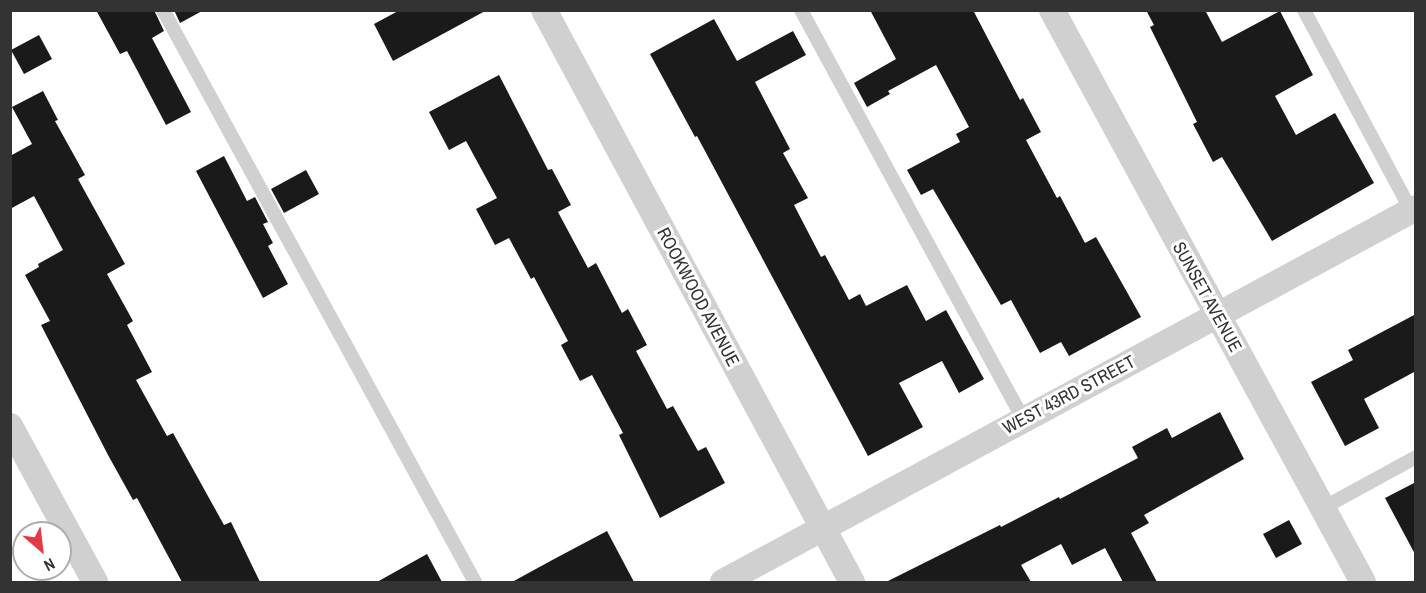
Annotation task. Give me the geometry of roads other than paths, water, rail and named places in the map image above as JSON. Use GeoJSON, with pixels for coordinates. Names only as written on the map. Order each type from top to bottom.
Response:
{"type":"FeatureCollection","features":[{"type":"Feature","properties":{"kind":"street","name":"ROOKWOOD AVENUE"},"geometry":{"type":"LineString","coordinates":[[544,10],[852,582]]}},
{"type":"Feature","properties":{"kind":"street","name":"SUNSET AVENUE"},"geometry":{"type":"LineString","coordinates":[[1052,10],[1363,582]]}},
{"type":"Feature","properties":{"kind":"street","name":"WEST 43RD STREET"},"geometry":{"type":"LineString","coordinates":[[723,582],[1413,209]]}},
{"type":"Feature","properties":{"kind":"street"},"geometry":{"type":"LineString","coordinates":[[10,426],[95,582]]}},
{"type":"Feature","properties":{"kind":"lane"},"geometry":{"type":"LineString","coordinates":[[163,10],[475,582]]}},
{"type":"Feature","properties":{"kind":"lane"},"geometry":{"type":"LineString","coordinates":[[801,10],[1024,420]]}},
{"type":"Feature","properties":{"kind":"lane"},"geometry":{"type":"LineString","coordinates":[[1304,10],[1413,209]]}},
{"type":"Feature","properties":{"kind":"lane"},"geometry":{"type":"LineString","coordinates":[[1323,508],[1416,458]]}}]}
